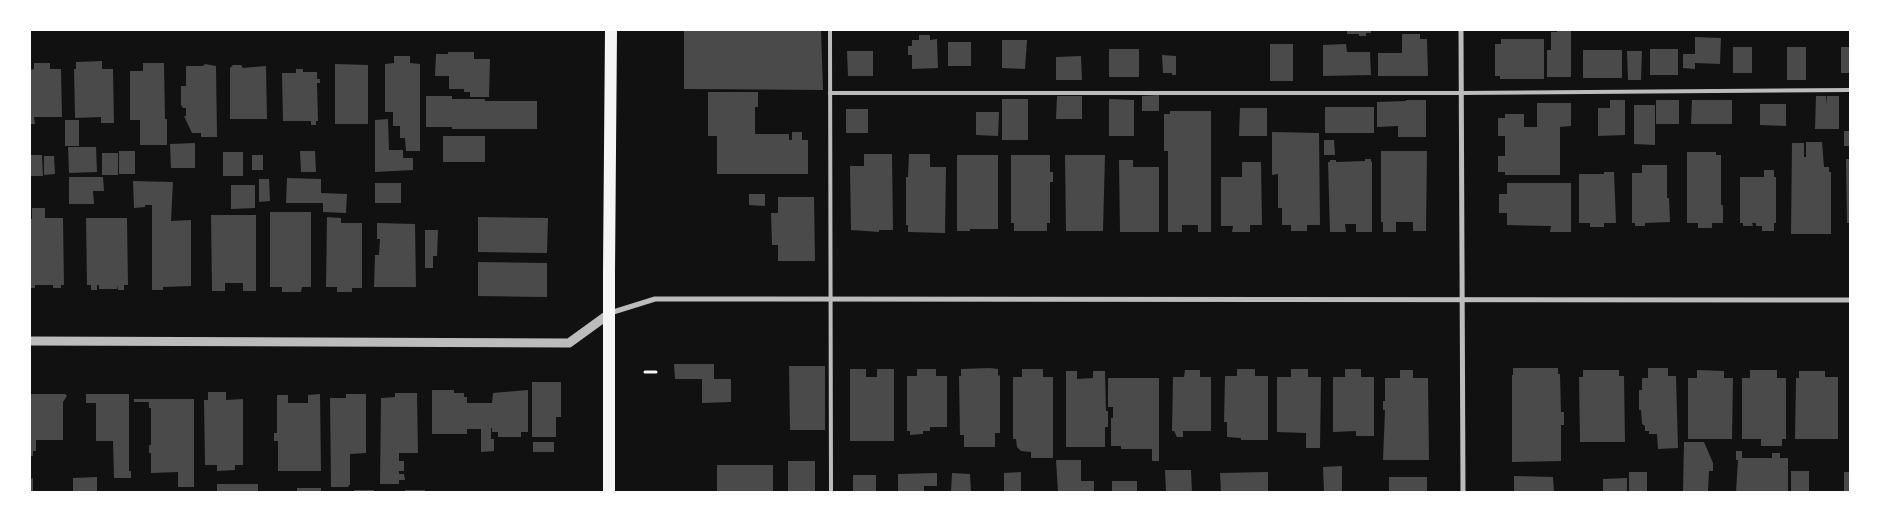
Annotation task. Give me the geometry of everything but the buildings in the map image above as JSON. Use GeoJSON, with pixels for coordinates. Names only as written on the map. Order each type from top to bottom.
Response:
{"type":"FeatureCollection","features":[{"type":"Feature","properties":{"kind":"main road"},"geometry":{"type":"LineString","coordinates":[[609,492],[608,314],[611,30]]}},
{"type":"Feature","properties":{"kind":"street"},"geometry":{"type":"LineString","coordinates":[[1461,30],[1463,492]]}},
{"type":"Feature","properties":{"kind":"street"},"geometry":{"type":"LineString","coordinates":[[30,340],[569,343],[608,314],[655,299],[1850,300]]}},
{"type":"Feature","properties":{"kind":"lane"},"geometry":{"type":"LineString","coordinates":[[830,30],[830,492]]}},
{"type":"Feature","properties":{"kind":"lane"},"geometry":{"type":"LineString","coordinates":[[830,93],[1461,93],[1850,90]]}},
{"type":"Feature","properties":{"kind":"path"},"geometry":{"type":"LineString","coordinates":[[645,372],[656,372]]}}]}
